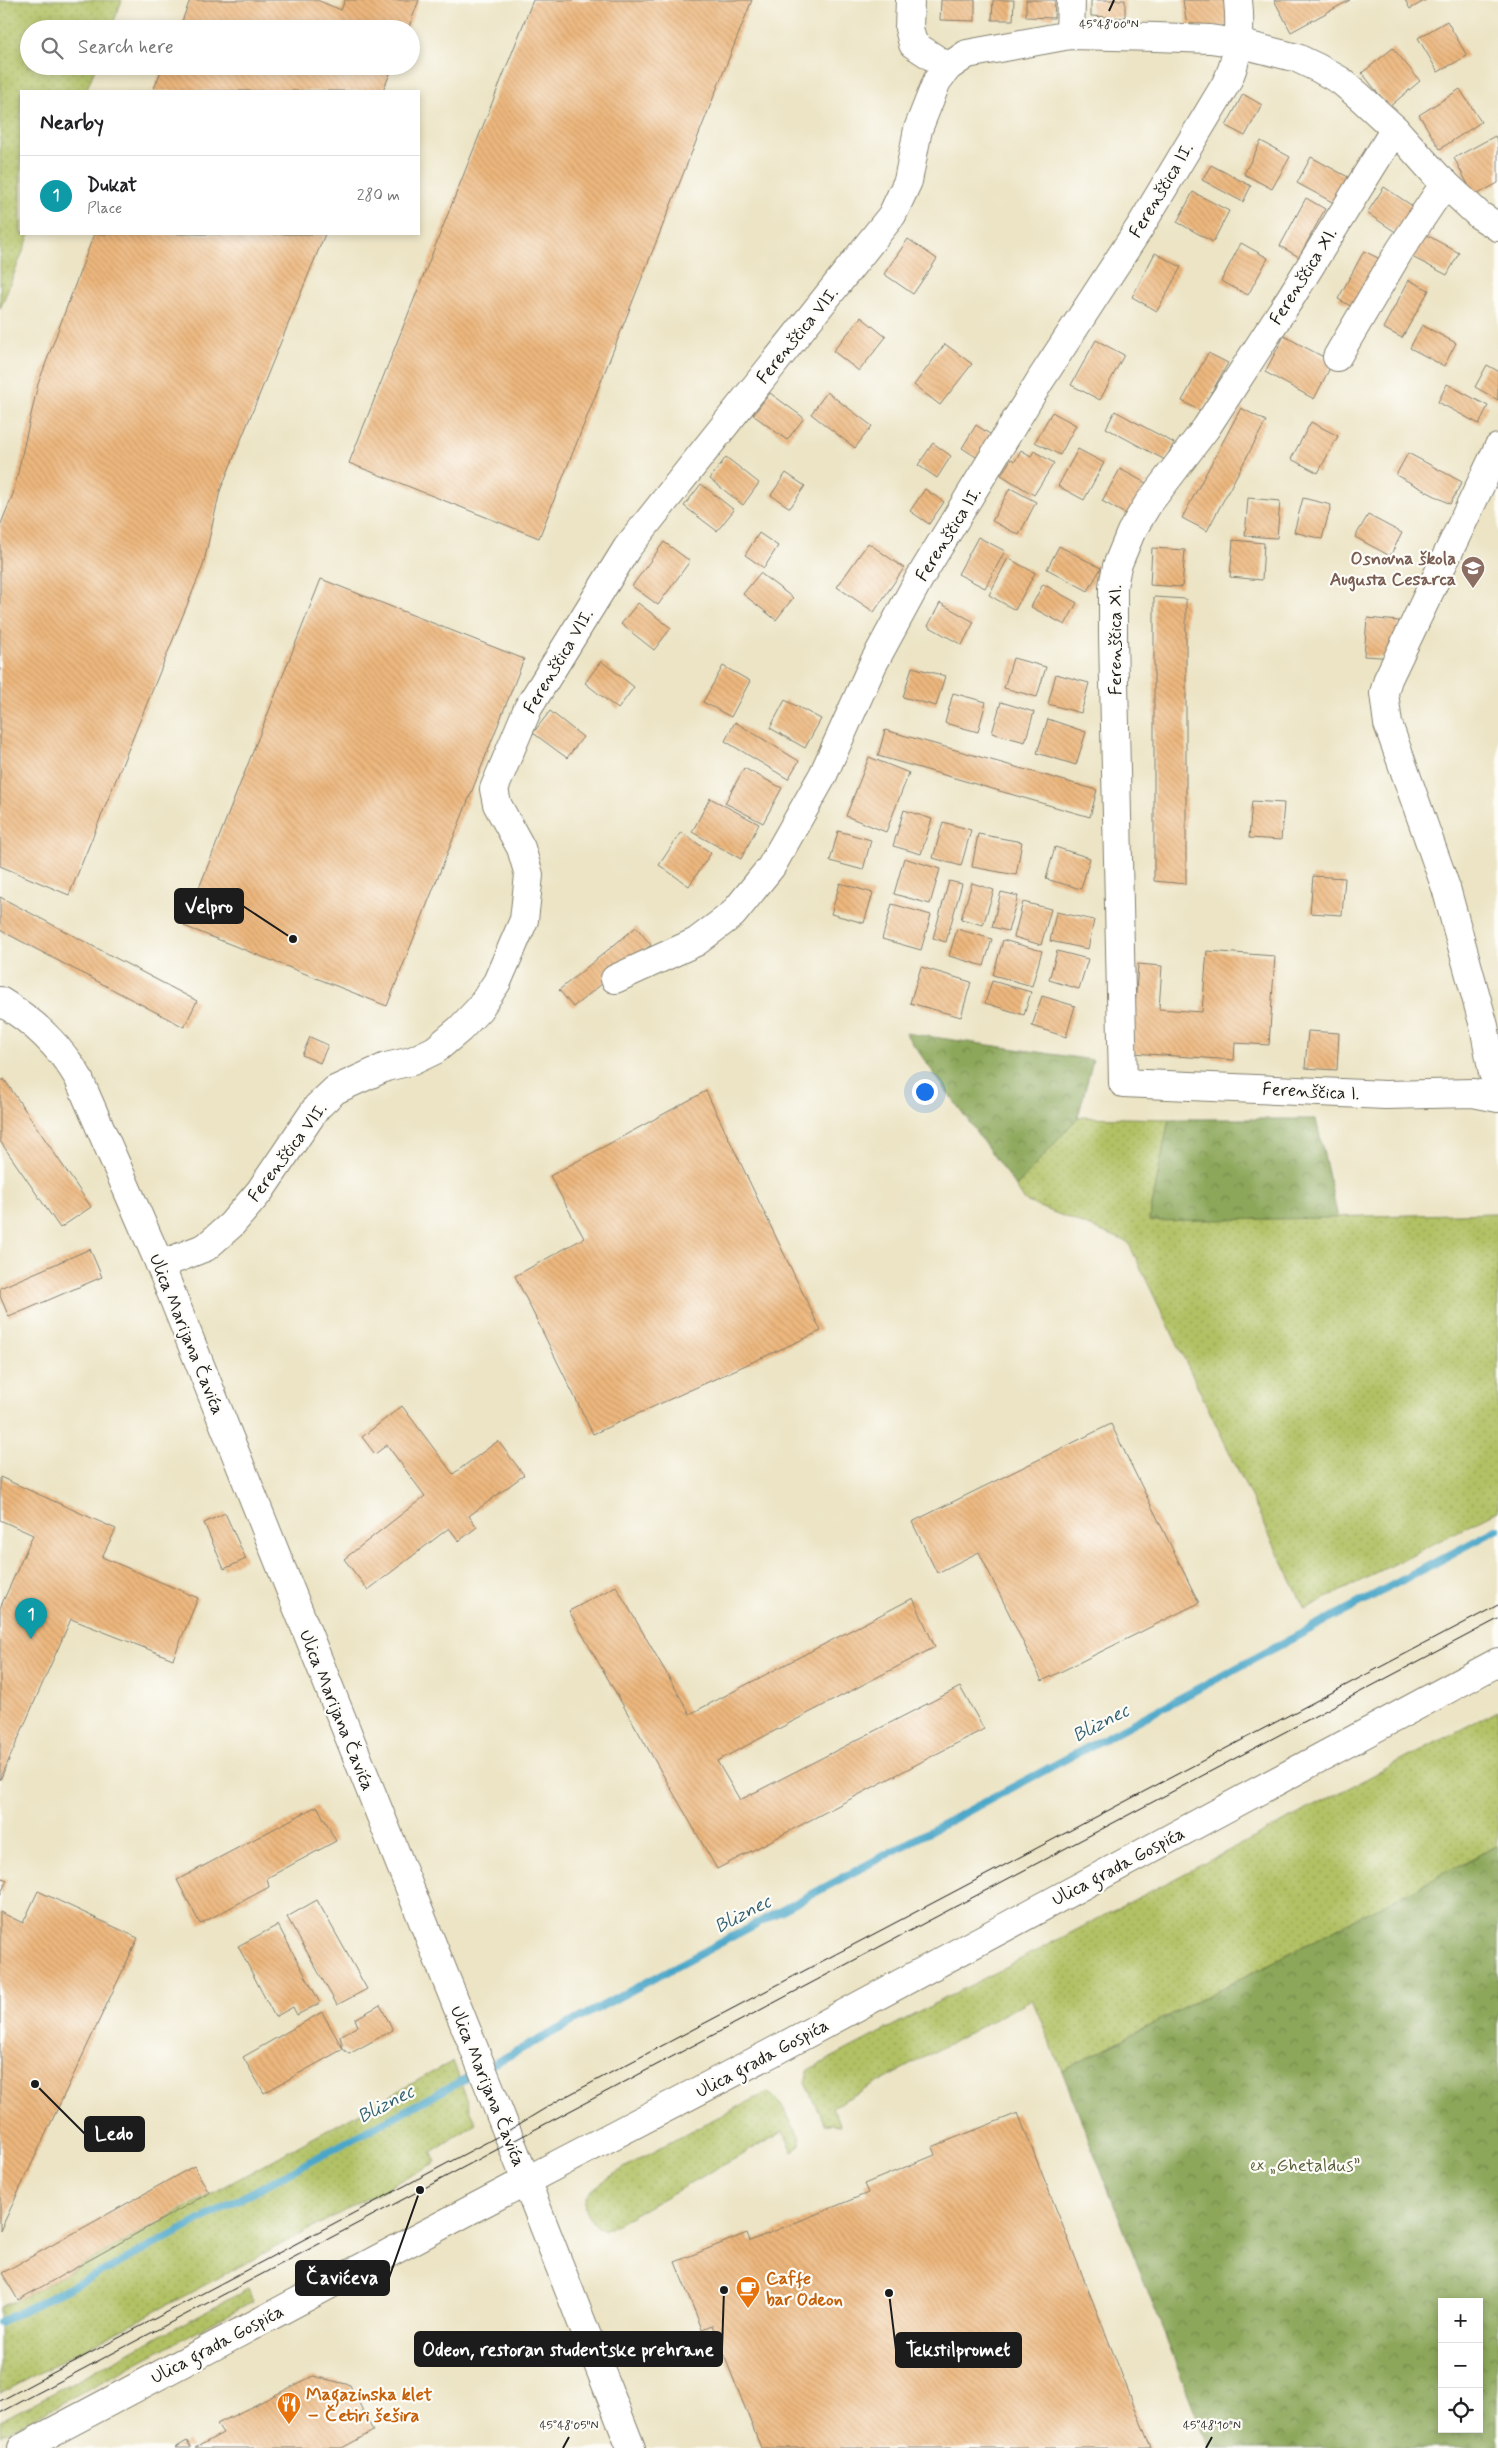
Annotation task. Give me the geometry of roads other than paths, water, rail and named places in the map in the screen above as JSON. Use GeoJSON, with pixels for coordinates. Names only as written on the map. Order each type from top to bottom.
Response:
{"type":"FeatureCollection","features":[{"type":"Feature","properties":{"kind":"street"},"geometry":{"type":"LineString","coordinates":[[910,0],[909,28],[913,44],[948,68],[968,54],[1070,35],[1210,39],[1238,43],[1297,58],[1326,72],[1353,91],[1395,129],[1445,183],[1479,215],[1498,227]]}},
{"type":"Feature","properties":{"kind":"street"},"geometry":{"type":"LineString","coordinates":[[1070,35],[1071,0]]}},
{"type":"Feature","properties":{"kind":"street","name":"Ferenščica II."},"geometry":{"type":"LineString","coordinates":[[615,979],[696,942],[733,914],[771,867],[823,775],[872,664],[919,579],[1042,380],[1140,227],[1227,82],[1234,63],[1238,43],[1238,0]]}},
{"type":"Feature","properties":{"kind":"street","name":"Ferenščica VII."},"geometry":{"type":"LineString","coordinates":[[160,1265],[206,1247],[231,1225],[260,1191],[317,1107],[335,1090],[386,1067],[412,1061],[435,1050],[460,1030],[497,982],[524,920],[529,875],[522,848],[496,804],[494,789],[528,708],[628,548],[892,215],[908,181],[918,130],[937,81],[948,68]]}},
{"type":"Feature","properties":{"kind":"street","name":"Ferenščica XI."},"geometry":{"type":"LineString","coordinates":[[1123,1083],[1113,637],[1113,586],[1117,566],[1131,532],[1148,504],[1206,428],[1291,297],[1395,129]]}},
{"type":"Feature","properties":{"kind":"street"},"geometry":{"type":"LineString","coordinates":[[1337,357],[1400,250],[1445,183]]}},
{"type":"Feature","properties":{"kind":"street"},"geometry":{"type":"LineString","coordinates":[[1498,448],[1388,679],[1384,693],[1388,724],[1446,888],[1484,1026],[1493,1073],[1498,1083]]}},
{"type":"Feature","properties":{"kind":"street","name":"Ulica Marijana Čavića"},"geometry":{"type":"LineString","coordinates":[[0,1001],[37,1027],[68,1060],[78,1077],[160,1265],[631,2448]]}},
{"type":"Feature","properties":{"kind":"street","name":"Ferenščica I."},"geometry":{"type":"LineString","coordinates":[[1123,1083],[1385,1095],[1473,1093],[1498,1098]]}},
{"type":"Feature","properties":{"kind":"street","name":"Ulica grada Gospića"},"geometry":{"type":"LineString","coordinates":[[22,2448],[526,2181],[771,2054],[1498,1662]]}},
{"type":"Feature","properties":{"kind":"waterway","name":"Bliznec"},"geometry":{"type":"LineString","coordinates":[[0,2322],[110,2268],[1498,1529]]}},
{"type":"Feature","properties":{"kind":"tram line"},"geometry":{"type":"LineString","coordinates":[[0,2401],[506,2132],[559,2100],[1498,1605]]}},
{"type":"Feature","properties":{"kind":"tram line"},"geometry":{"type":"LineString","coordinates":[[0,2413],[1498,1619]]}},
{"type":"Feature","properties":{"kind":"place","name":"Osnovna škola Augusta Cesarca"},"geometry":{"type":"Point","coordinates":[1473,589]}},
{"type":"Feature","properties":{"kind":"place","name":"Velpro"},"geometry":{"type":"Point","coordinates":[293,939]}},
{"type":"Feature","properties":{"kind":"place","name":"Dukat"},"geometry":{"type":"Point","coordinates":[31,1639]}},
{"type":"Feature","properties":{"kind":"place","name":"Ledo"},"geometry":{"type":"Point","coordinates":[35,2084]}},
{"type":"Feature","properties":{"kind":"place","name":"Čavićeva"},"geometry":{"type":"Point","coordinates":[420,2190]}},
{"type":"Feature","properties":{"kind":"place","name":"Odeon, restoran studentske prehrane"},"geometry":{"type":"Point","coordinates":[724,2290]}},
{"type":"Feature","properties":{"kind":"place","name":"Tekstilpromet"},"geometry":{"type":"Point","coordinates":[889,2293]}},
{"type":"Feature","properties":{"kind":"place","name":"Caffe bar Odeon"},"geometry":{"type":"Point","coordinates":[748,2309]}},
{"type":"Feature","properties":{"kind":"place","name":"Magazinska klet – Četiri šešira"},"geometry":{"type":"Point","coordinates":[289,2425]}},
{"type":"Feature","properties":{"kind":"park label","name":"ex „Ghetaldus”"},"geometry":{"type":"Point","coordinates":[1305,2165]}}]}
